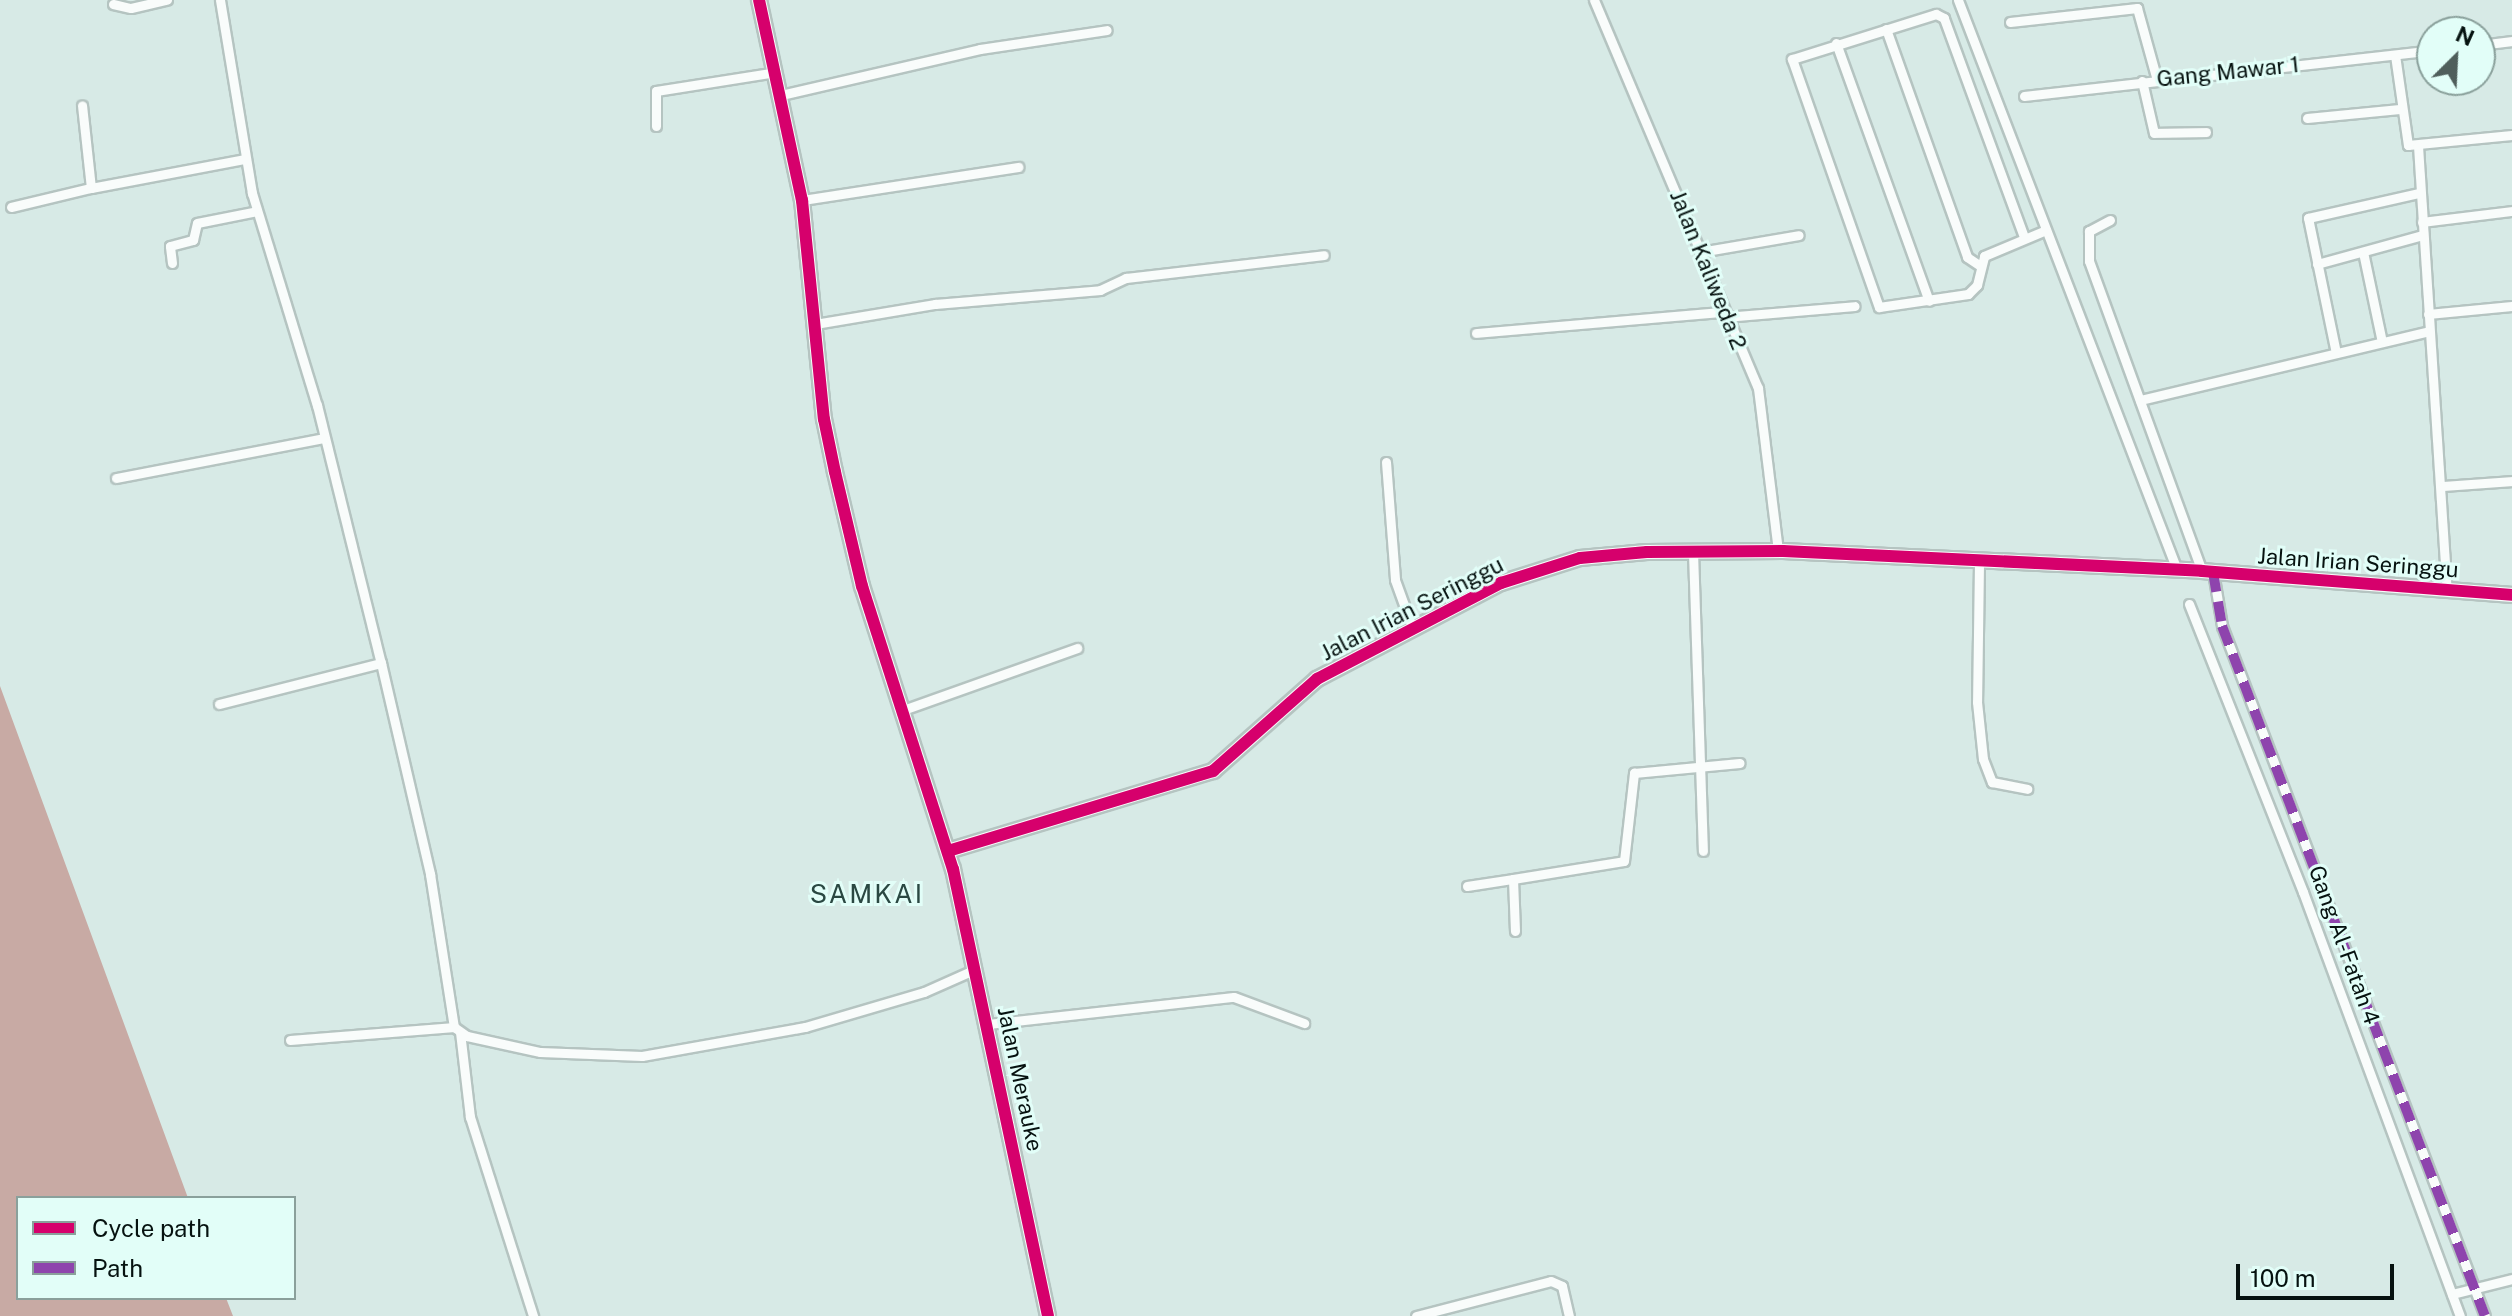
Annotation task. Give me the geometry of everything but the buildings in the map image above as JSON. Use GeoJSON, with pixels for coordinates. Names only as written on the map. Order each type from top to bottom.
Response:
{"type":"FeatureCollection","features":[{"type":"Feature","properties":{"kind":"street"},"geometry":{"type":"LineString","coordinates":[[113,4],[131,8],[167,0]]}},
{"type":"Feature","properties":{"kind":"street"},"geometry":{"type":"LineString","coordinates":[[220,0],[245,159],[257,211],[324,438],[430,874],[470,1117],[533,1316]]}},
{"type":"Feature","properties":{"kind":"street","name":"Jalan Merauke"},"geometry":{"type":"LineString","coordinates":[[759,0],[802,200],[824,419],[854,556],[948,851],[988,1024],[1048,1316]]}},
{"type":"Feature","properties":{"kind":"street","name":"Jalan Kaliweda 2"},"geometry":{"type":"LineString","coordinates":[[1594,0],[1724,314],[1758,388],[1778,552]]}},
{"type":"Feature","properties":{"kind":"street"},"geometry":{"type":"LineString","coordinates":[[1958,0],[2046,230],[2196,571]]}},
{"type":"Feature","properties":{"kind":"street"},"geometry":{"type":"LineString","coordinates":[[2010,22],[2137,8],[2157,80]]}},
{"type":"Feature","properties":{"kind":"street"},"geometry":{"type":"LineString","coordinates":[[2024,237],[1944,18],[1936,14],[1801,53],[1791,63],[1868,284],[1879,307],[1968,294],[1977,285],[1979,265],[1984,256],[2046,230]]}},
{"type":"Feature","properties":{"kind":"street"},"geometry":{"type":"LineString","coordinates":[[1886,29],[1967,257],[1979,265]]}},
{"type":"Feature","properties":{"kind":"street"},"geometry":{"type":"LineString","coordinates":[[781,95],[980,49],[1107,30]]}},
{"type":"Feature","properties":{"kind":"street"},"geometry":{"type":"LineString","coordinates":[[1836,43],[1929,301]]}},
{"type":"Feature","properties":{"kind":"street","name":"Gang Mawar 1"},"geometry":{"type":"LineString","coordinates":[[2024,96],[2416,52]]}},
{"type":"Feature","properties":{"kind":"street"},"geometry":{"type":"LineString","coordinates":[[2395,55],[2406,142],[2418,146],[2512,135]]}},
{"type":"Feature","properties":{"kind":"street"},"geometry":{"type":"LineString","coordinates":[[656,126],[656,91],[776,72]]}},
{"type":"Feature","properties":{"kind":"street"},"geometry":{"type":"LineString","coordinates":[[2142,81],[2154,133],[2206,132]]}},
{"type":"Feature","properties":{"kind":"street"},"geometry":{"type":"LineString","coordinates":[[82,105],[91,188]]}},
{"type":"Feature","properties":{"kind":"street"},"geometry":{"type":"LineString","coordinates":[[2307,118],[2400,109]]}},
{"type":"Feature","properties":{"kind":"street"},"geometry":{"type":"LineString","coordinates":[[1989,140],[2010,132]]}},
{"type":"Feature","properties":{"kind":"street"},"geometry":{"type":"LineString","coordinates":[[2418,146],[2429,331],[2444,486],[2447,589]]}},
{"type":"Feature","properties":{"kind":"street"},"geometry":{"type":"LineString","coordinates":[[11,207],[91,188],[245,159]]}},
{"type":"Feature","properties":{"kind":"street"},"geometry":{"type":"LineString","coordinates":[[802,200],[1018,167]]}},
{"type":"Feature","properties":{"kind":"street"},"geometry":{"type":"LineString","coordinates":[[2336,353],[2308,223],[2312,216],[2419,193]]}},
{"type":"Feature","properties":{"kind":"street"},"geometry":{"type":"LineString","coordinates":[[172,263],[170,246],[193,240],[197,223],[257,211]]}},
{"type":"Feature","properties":{"kind":"street"},"geometry":{"type":"LineString","coordinates":[[2422,222],[2512,211]]}},
{"type":"Feature","properties":{"kind":"street"},"geometry":{"type":"LineString","coordinates":[[2110,220],[2089,231],[2086,245],[2196,571]]}},
{"type":"Feature","properties":{"kind":"street"},"geometry":{"type":"LineString","coordinates":[[1700,252],[1799,235]]}},
{"type":"Feature","properties":{"kind":"street"},"geometry":{"type":"LineString","coordinates":[[2317,264],[2422,235]]}},
{"type":"Feature","properties":{"kind":"street"},"geometry":{"type":"LineString","coordinates":[[2363,252],[2382,342]]}},
{"type":"Feature","properties":{"kind":"street"},"geometry":{"type":"LineString","coordinates":[[815,324],[935,304],[1085,292],[1126,278],[1324,255]]}},
{"type":"Feature","properties":{"kind":"street"},"geometry":{"type":"LineString","coordinates":[[1476,333],[1855,306]]}},
{"type":"Feature","properties":{"kind":"street"},"geometry":{"type":"LineString","coordinates":[[2428,314],[2512,306]]}},
{"type":"Feature","properties":{"kind":"street"},"geometry":{"type":"LineString","coordinates":[[2140,400],[2429,331]]}},
{"type":"Feature","properties":{"kind":"street"},"geometry":{"type":"LineString","coordinates":[[116,478],[324,438]]}},
{"type":"Feature","properties":{"kind":"street"},"geometry":{"type":"LineString","coordinates":[[1386,462],[1394,571],[1412,627]]}},
{"type":"Feature","properties":{"kind":"street"},"geometry":{"type":"LineString","coordinates":[[2444,486],[2512,481]]}},
{"type":"Feature","properties":{"kind":"street"},"geometry":{"type":"LineString","coordinates":[[1693,552],[1703,851]]}},
{"type":"Feature","properties":{"kind":"street","name":"Jalan Irian Seringgu"},"geometry":{"type":"LineString","coordinates":[[948,851],[1213,771],[1317,679],[1412,627],[1550,565],[1613,554],[1778,552],[2196,571],[2512,595]]}},
{"type":"Feature","properties":{"kind":"street"},"geometry":{"type":"LineString","coordinates":[[1979,563],[1977,702],[1983,759],[1992,782],[2027,789]]}},
{"type":"Feature","properties":{"kind":"street","name":"Gang Al-Fatah 4"},"geometry":{"type":"LineString","coordinates":[[2196,571],[2222,626],[2485,1316]]}},
{"type":"Feature","properties":{"kind":"street"},"geometry":{"type":"LineString","coordinates":[[2189,604],[2456,1293],[2460,1316]]}},
{"type":"Feature","properties":{"kind":"street"},"geometry":{"type":"LineString","coordinates":[[903,710],[1077,648]]}},
{"type":"Feature","properties":{"kind":"street"},"geometry":{"type":"LineString","coordinates":[[219,704],[381,663]]}},
{"type":"Feature","properties":{"kind":"street"},"geometry":{"type":"LineString","coordinates":[[1467,886],[1619,864],[1627,855],[1634,773],[1740,763]]}},
{"type":"Feature","properties":{"kind":"street"},"geometry":{"type":"LineString","coordinates":[[1513,879],[1515,931]]}},
{"type":"Feature","properties":{"kind":"street"},"geometry":{"type":"LineString","coordinates":[[290,1040],[457,1030],[540,1052],[642,1056],[805,1027],[924,992],[976,969]]}},
{"type":"Feature","properties":{"kind":"street"},"geometry":{"type":"LineString","coordinates":[[988,1024],[1234,997],[1304,1023]]}},
{"type":"Feature","properties":{"kind":"street"},"geometry":{"type":"LineString","coordinates":[[2456,1293],[2512,1279]]}},
{"type":"Feature","properties":{"kind":"street"},"geometry":{"type":"LineString","coordinates":[[1416,1316],[1551,1281],[1562,1286],[1569,1316]]}},
{"type":"Feature","properties":{"kind":"shaded area"},"geometry":{"type":"Polygon","coordinates":[[[0,686],[187,1196],[16,1196],[16,1300],[227,1300],[233,1316],[0,1316],[0,686]]]}},
{"type":"Feature","properties":{"kind":"marked path"},"geometry":{"type":"LineString","coordinates":[[2213,572],[2222,626],[2485,1316]]}},
{"type":"Feature","properties":{"kind":"cycle path"},"geometry":{"type":"LineString","coordinates":[[759,0],[802,200],[824,419],[835,472],[862,586],[953,869],[1048,1316]]}},
{"type":"Feature","properties":{"kind":"cycle path"},"geometry":{"type":"LineString","coordinates":[[948,851],[1213,771],[1317,679],[1501,583],[1580,558],[1647,552],[1783,551],[2202,571],[2512,595]]}},
{"type":"Feature","properties":{"kind":"district","name":"SAMKAI"},"geometry":{"type":"Point","coordinates":[867,894]}}]}
